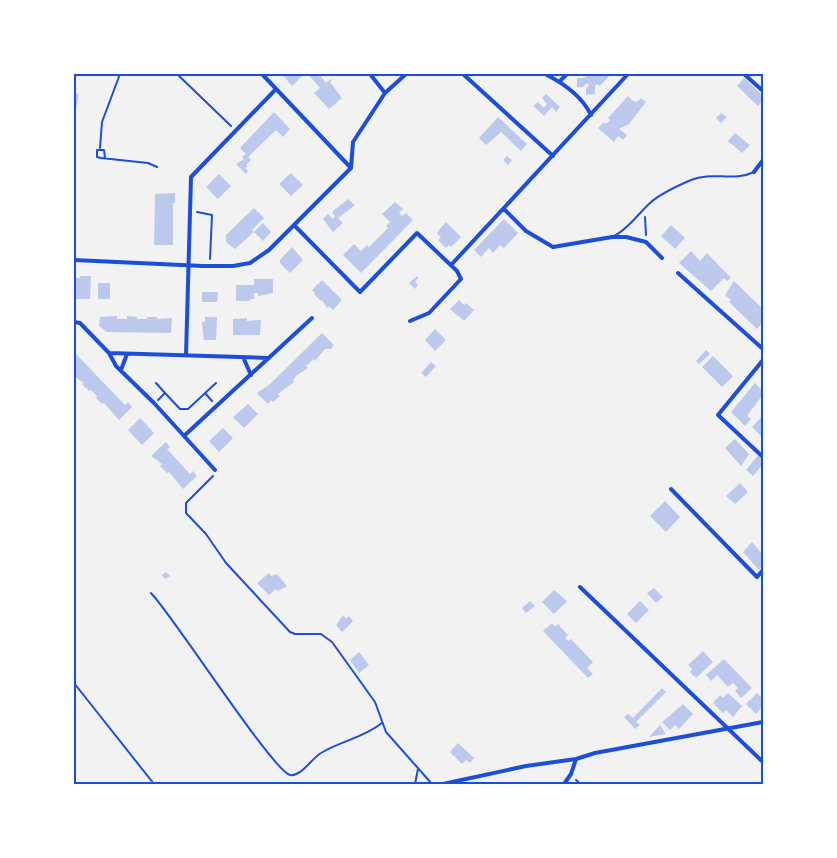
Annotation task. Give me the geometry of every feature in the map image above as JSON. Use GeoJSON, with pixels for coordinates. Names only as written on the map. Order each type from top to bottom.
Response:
{"type":"FeatureCollection","features":[{"type":"Feature","properties":{"kind":"street"},"geometry":{"type":"LineString","coordinates":[[262,74],[350,168]]}},
{"type":"Feature","properties":{"kind":"street"},"geometry":{"type":"LineString","coordinates":[[370,74],[385,94]]}},
{"type":"Feature","properties":{"kind":"street"},"geometry":{"type":"LineString","coordinates":[[74,260],[210,266],[233,266],[250,263],[269,250],[350,168],[353,142],[385,94],[403,79],[406,74]]}},
{"type":"Feature","properties":{"kind":"street"},"geometry":{"type":"LineString","coordinates":[[463,74],[553,156]]}},
{"type":"Feature","properties":{"kind":"street"},"geometry":{"type":"LineString","coordinates":[[545,74],[560,81],[586,106],[591,115]]}},
{"type":"Feature","properties":{"kind":"street"},"geometry":{"type":"LineString","coordinates":[[560,81],[566,74]]}},
{"type":"Feature","properties":{"kind":"street"},"geometry":{"type":"LineString","coordinates":[[451,265],[628,74]]}},
{"type":"Feature","properties":{"kind":"street"},"geometry":{"type":"LineString","coordinates":[[744,74],[763,91]]}},
{"type":"Feature","properties":{"kind":"street"},"geometry":{"type":"LineString","coordinates":[[186,355],[191,177],[276,89]]}},
{"type":"Feature","properties":{"kind":"street"},"geometry":{"type":"LineString","coordinates":[[754,172],[763,160]]}},
{"type":"Feature","properties":{"kind":"street"},"geometry":{"type":"LineString","coordinates":[[504,209],[526,231],[553,247],[612,237],[626,237],[646,242],[662,258]]}},
{"type":"Feature","properties":{"kind":"street"},"geometry":{"type":"LineString","coordinates":[[294,225],[360,292],[417,232],[451,265],[461,280],[429,313],[410,321]]}},
{"type":"Feature","properties":{"kind":"street"},"geometry":{"type":"LineString","coordinates":[[678,273],[763,349]]}},
{"type":"Feature","properties":{"kind":"street"},"geometry":{"type":"LineString","coordinates":[[184,436],[312,318]]}},
{"type":"Feature","properties":{"kind":"street"},"geometry":{"type":"LineString","coordinates":[[74,322],[80,323],[109,353],[121,370],[215,470]]}},
{"type":"Feature","properties":{"kind":"street"},"geometry":{"type":"LineString","coordinates":[[109,353],[269,358]]}},
{"type":"Feature","properties":{"kind":"street"},"geometry":{"type":"LineString","coordinates":[[121,370],[127,354]]}},
{"type":"Feature","properties":{"kind":"street"},"geometry":{"type":"LineString","coordinates":[[244,357],[251,375]]}},
{"type":"Feature","properties":{"kind":"street"},"geometry":{"type":"LineString","coordinates":[[763,360],[718,415],[763,457]]}},
{"type":"Feature","properties":{"kind":"street"},"geometry":{"type":"LineString","coordinates":[[671,489],[757,577],[763,570]]}},
{"type":"Feature","properties":{"kind":"street"},"geometry":{"type":"LineString","coordinates":[[580,587],[763,762]]}},
{"type":"Feature","properties":{"kind":"street"},"geometry":{"type":"LineString","coordinates":[[443,784],[526,766],[576,759],[595,753],[763,722]]}},
{"type":"Feature","properties":{"kind":"street"},"geometry":{"type":"LineString","coordinates":[[564,784],[571,774],[576,759]]}},
{"type":"Feature","properties":{"kind":"lane"},"geometry":{"type":"LineString","coordinates":[[612,237],[621,233],[630,221],[659,196],[704,176],[746,176],[754,172]]}},
{"type":"Feature","properties":{"kind":"path"},"geometry":{"type":"LineString","coordinates":[[120,74],[102,122],[100,149],[97,150],[97,157],[148,163],[157,167]]}},
{"type":"Feature","properties":{"kind":"path"},"geometry":{"type":"LineString","coordinates":[[177,74],[236,130]]}},
{"type":"Feature","properties":{"kind":"path"},"geometry":{"type":"LineString","coordinates":[[100,149],[104,150],[104,158]]}},
{"type":"Feature","properties":{"kind":"path"},"geometry":{"type":"LineString","coordinates":[[645,210],[646,242]]}},
{"type":"Feature","properties":{"kind":"path"},"geometry":{"type":"LineString","coordinates":[[190,212],[207,212],[212,214],[210,266]]}},
{"type":"Feature","properties":{"kind":"path"},"geometry":{"type":"LineString","coordinates":[[156,383],[184,410],[188,409],[216,383]]}},
{"type":"Feature","properties":{"kind":"path"},"geometry":{"type":"LineString","coordinates":[[154,403],[165,393]]}},
{"type":"Feature","properties":{"kind":"path"},"geometry":{"type":"LineString","coordinates":[[205,393],[217,406]]}},
{"type":"Feature","properties":{"kind":"path"},"geometry":{"type":"LineString","coordinates":[[215,470],[208,482],[186,503],[186,512],[206,534],[226,563],[290,632],[295,634],[321,634],[332,642],[376,702],[382,723],[395,744],[432,784]]}},
{"type":"Feature","properties":{"kind":"path"},"geometry":{"type":"LineString","coordinates":[[151,593],[280,767],[289,774],[293,775],[302,770],[321,753],[365,734],[382,723]]}},
{"type":"Feature","properties":{"kind":"path"},"geometry":{"type":"LineString","coordinates":[[74,683],[154,784]]}},
{"type":"Feature","properties":{"kind":"path"},"geometry":{"type":"LineString","coordinates":[[415,784],[418,769]]}},
{"type":"Feature","properties":{"kind":"building"},"geometry":{"type":"Polygon","coordinates":[[[282,74],[299,74],[302,76],[292,86],[282,74]]]}},
{"type":"Feature","properties":{"kind":"building"},"geometry":{"type":"Polygon","coordinates":[[[308,74],[319,74],[326,83],[331,79],[330,82],[342,98],[329,109],[314,93],[320,88],[308,74]]]}},
{"type":"Feature","properties":{"kind":"building"},"geometry":{"type":"Polygon","coordinates":[[[591,74],[611,74],[600,86],[597,84],[595,86],[595,94],[586,95],[586,89],[589,85],[587,83],[583,87],[577,87],[577,78],[584,78],[591,74]]]}},
{"type":"Feature","properties":{"kind":"building"},"geometry":{"type":"Polygon","coordinates":[[[744,78],[763,96],[763,100],[758,106],[737,86],[744,78]]]}},
{"type":"Feature","properties":{"kind":"building"},"geometry":{"type":"Polygon","coordinates":[[[74,93],[79,94],[75,115],[74,115],[74,93]]]}},
{"type":"Feature","properties":{"kind":"building"},"geometry":{"type":"Polygon","coordinates":[[[546,94],[560,107],[556,112],[552,107],[544,116],[533,106],[538,102],[544,108],[547,104],[542,98],[546,94]]]}},
{"type":"Feature","properties":{"kind":"building"},"geometry":{"type":"Polygon","coordinates":[[[628,96],[633,101],[637,102],[641,98],[646,102],[629,124],[619,129],[627,135],[623,140],[618,136],[614,142],[598,128],[604,122],[606,124],[610,120],[608,118],[628,96]]]}},
{"type":"Feature","properties":{"kind":"building"},"geometry":{"type":"Polygon","coordinates":[[[274,112],[290,129],[283,137],[276,130],[248,157],[251,160],[246,165],[248,166],[245,168],[248,171],[246,174],[236,164],[244,159],[242,157],[246,154],[240,148],[274,112]]]}},
{"type":"Feature","properties":{"kind":"building"},"geometry":{"type":"Polygon","coordinates":[[[721,113],[727,117],[721,123],[716,118],[721,113]]]}},
{"type":"Feature","properties":{"kind":"building"},"geometry":{"type":"Polygon","coordinates":[[[498,117],[527,144],[521,151],[501,132],[486,145],[479,138],[498,117]]]}},
{"type":"Feature","properties":{"kind":"building"},"geometry":{"type":"Polygon","coordinates":[[[735,133],[750,145],[742,153],[728,141],[735,133]]]}},
{"type":"Feature","properties":{"kind":"building"},"geometry":{"type":"Polygon","coordinates":[[[507,156],[512,160],[508,165],[503,160],[507,156]]]}},
{"type":"Feature","properties":{"kind":"building"},"geometry":{"type":"Polygon","coordinates":[[[291,173],[303,185],[291,196],[279,184],[291,173]]]}},
{"type":"Feature","properties":{"kind":"building"},"geometry":{"type":"Polygon","coordinates":[[[219,174],[231,186],[218,199],[206,187],[219,174]]]}},
{"type":"Feature","properties":{"kind":"building"},"geometry":{"type":"Polygon","coordinates":[[[175,193],[175,203],[173,203],[173,245],[154,245],[155,194],[175,193]]]}},
{"type":"Feature","properties":{"kind":"building"},"geometry":{"type":"Polygon","coordinates":[[[348,199],[355,205],[338,218],[343,223],[333,232],[323,219],[328,214],[333,219],[335,216],[332,212],[348,199]]]}},
{"type":"Feature","properties":{"kind":"building"},"geometry":{"type":"Polygon","coordinates":[[[395,202],[403,209],[399,213],[402,216],[406,213],[413,220],[361,273],[343,255],[354,244],[361,251],[367,245],[369,247],[388,228],[386,226],[390,222],[382,214],[395,202]]]}},
{"type":"Feature","properties":{"kind":"building"},"geometry":{"type":"Polygon","coordinates":[[[254,208],[264,218],[252,230],[254,232],[235,249],[226,242],[226,235],[254,208]]]}},
{"type":"Feature","properties":{"kind":"building"},"geometry":{"type":"Polygon","coordinates":[[[504,219],[518,233],[504,248],[500,245],[493,253],[489,248],[481,257],[474,250],[504,219]]]}},
{"type":"Feature","properties":{"kind":"building"},"geometry":{"type":"Polygon","coordinates":[[[446,222],[461,237],[451,247],[449,245],[446,248],[438,240],[441,237],[437,234],[446,222]]]}},
{"type":"Feature","properties":{"kind":"building"},"geometry":{"type":"Polygon","coordinates":[[[263,223],[271,232],[263,241],[254,232],[263,223]]]}},
{"type":"Feature","properties":{"kind":"building"},"geometry":{"type":"Polygon","coordinates":[[[671,225],[685,238],[675,249],[661,236],[671,225]]]}},
{"type":"Feature","properties":{"kind":"building"},"geometry":{"type":"Polygon","coordinates":[[[292,247],[303,260],[290,273],[280,263],[280,260],[292,247]]]}},
{"type":"Feature","properties":{"kind":"building"},"geometry":{"type":"Polygon","coordinates":[[[691,251],[700,261],[707,253],[731,278],[727,281],[724,278],[711,291],[679,263],[691,251]]]}},
{"type":"Feature","properties":{"kind":"building"},"geometry":{"type":"Polygon","coordinates":[[[80,276],[91,276],[90,299],[74,299],[74,278],[80,278],[80,276]]]}},
{"type":"Feature","properties":{"kind":"building"},"geometry":{"type":"Polygon","coordinates":[[[417,276],[418,278],[415,282],[418,285],[415,289],[409,283],[417,276]]]}},
{"type":"Feature","properties":{"kind":"building"},"geometry":{"type":"Polygon","coordinates":[[[254,279],[273,279],[273,293],[258,296],[258,293],[254,293],[254,299],[250,299],[250,301],[236,301],[236,285],[254,285],[254,279]]]}},
{"type":"Feature","properties":{"kind":"building"},"geometry":{"type":"Polygon","coordinates":[[[322,280],[342,300],[333,310],[329,306],[327,308],[312,290],[322,280]]]}},
{"type":"Feature","properties":{"kind":"building"},"geometry":{"type":"Polygon","coordinates":[[[734,281],[763,309],[763,322],[757,329],[729,302],[731,300],[725,295],[734,281]]]}},
{"type":"Feature","properties":{"kind":"building"},"geometry":{"type":"Polygon","coordinates":[[[98,283],[110,283],[110,299],[98,299],[98,283]]]}},
{"type":"Feature","properties":{"kind":"building"},"geometry":{"type":"Polygon","coordinates":[[[202,292],[218,292],[217,302],[202,302],[202,292]]]}},
{"type":"Feature","properties":{"kind":"building"},"geometry":{"type":"Polygon","coordinates":[[[459,300],[474,310],[464,321],[450,309],[459,300]]]}},
{"type":"Feature","properties":{"kind":"building"},"geometry":{"type":"Polygon","coordinates":[[[117,316],[117,319],[127,319],[127,316],[137,317],[137,319],[147,319],[147,317],[157,317],[157,319],[172,318],[171,333],[107,332],[99,326],[100,317],[117,316]]]}},
{"type":"Feature","properties":{"kind":"building"},"geometry":{"type":"Polygon","coordinates":[[[205,317],[217,317],[216,340],[204,340],[202,322],[205,322],[205,317]]]}},
{"type":"Feature","properties":{"kind":"building"},"geometry":{"type":"Polygon","coordinates":[[[247,318],[247,321],[261,320],[260,335],[233,335],[233,319],[247,318]]]}},
{"type":"Feature","properties":{"kind":"building"},"geometry":{"type":"Polygon","coordinates":[[[435,329],[446,340],[435,351],[425,340],[435,329]]]}},
{"type":"Feature","properties":{"kind":"building"},"geometry":{"type":"Polygon","coordinates":[[[322,333],[334,345],[331,349],[325,349],[315,361],[314,359],[306,366],[308,368],[296,376],[293,380],[294,382],[278,394],[280,396],[273,402],[271,400],[268,404],[257,393],[269,385],[322,333]]]}},
{"type":"Feature","properties":{"kind":"building"},"geometry":{"type":"Polygon","coordinates":[[[706,350],[710,354],[699,364],[696,361],[706,350]]]}},
{"type":"Feature","properties":{"kind":"building"},"geometry":{"type":"Polygon","coordinates":[[[74,352],[125,405],[128,402],[132,407],[119,420],[104,403],[102,404],[96,398],[97,396],[91,390],[89,391],[82,384],[84,383],[74,376],[74,352]]]}},
{"type":"Feature","properties":{"kind":"building"},"geometry":{"type":"Polygon","coordinates":[[[713,356],[733,376],[722,387],[702,367],[713,356]]]}},
{"type":"Feature","properties":{"kind":"building"},"geometry":{"type":"Polygon","coordinates":[[[431,362],[436,366],[426,377],[421,373],[431,362]]]}},
{"type":"Feature","properties":{"kind":"building"},"geometry":{"type":"Polygon","coordinates":[[[755,383],[763,391],[763,399],[761,397],[747,416],[751,419],[745,426],[731,412],[755,383]]]}},
{"type":"Feature","properties":{"kind":"building"},"geometry":{"type":"Polygon","coordinates":[[[248,404],[258,414],[244,428],[233,417],[248,404]]]}},
{"type":"Feature","properties":{"kind":"building"},"geometry":{"type":"Polygon","coordinates":[[[763,415],[763,438],[752,427],[763,415]]]}},
{"type":"Feature","properties":{"kind":"building"},"geometry":{"type":"Polygon","coordinates":[[[140,418],[154,433],[142,445],[128,430],[140,418]]]}},
{"type":"Feature","properties":{"kind":"building"},"geometry":{"type":"Polygon","coordinates":[[[223,428],[233,438],[219,452],[209,441],[223,428]]]}},
{"type":"Feature","properties":{"kind":"building"},"geometry":{"type":"Polygon","coordinates":[[[735,439],[749,454],[741,466],[725,448],[735,439]]]}},
{"type":"Feature","properties":{"kind":"building"},"geometry":{"type":"Polygon","coordinates":[[[166,442],[170,447],[167,449],[190,474],[193,471],[197,476],[183,489],[169,472],[167,473],[160,466],[162,464],[151,456],[166,442]]]}},
{"type":"Feature","properties":{"kind":"building"},"geometry":{"type":"Polygon","coordinates":[[[758,455],[763,460],[763,464],[753,476],[746,470],[758,455]]]}},
{"type":"Feature","properties":{"kind":"building"},"geometry":{"type":"Polygon","coordinates":[[[740,483],[748,492],[735,504],[726,496],[740,483]]]}},
{"type":"Feature","properties":{"kind":"building"},"geometry":{"type":"Polygon","coordinates":[[[665,501],[680,517],[666,532],[650,516],[665,501]]]}},
{"type":"Feature","properties":{"kind":"building"},"geometry":{"type":"Polygon","coordinates":[[[752,542],[763,555],[763,565],[759,570],[743,552],[752,542]]]}},
{"type":"Feature","properties":{"kind":"building"},"geometry":{"type":"Polygon","coordinates":[[[166,572],[170,576],[165,579],[162,575],[166,572]]]}},
{"type":"Feature","properties":{"kind":"building"},"geometry":{"type":"Polygon","coordinates":[[[269,573],[271,576],[277,574],[287,586],[278,591],[276,589],[269,595],[257,583],[269,573]]]}},
{"type":"Feature","properties":{"kind":"building"},"geometry":{"type":"Polygon","coordinates":[[[654,588],[663,597],[656,603],[647,593],[654,588]]]}},
{"type":"Feature","properties":{"kind":"building"},"geometry":{"type":"Polygon","coordinates":[[[554,590],[567,601],[554,614],[542,602],[554,590]]]}},
{"type":"Feature","properties":{"kind":"building"},"geometry":{"type":"Polygon","coordinates":[[[530,601],[535,606],[526,613],[522,608],[530,601]]]}},
{"type":"Feature","properties":{"kind":"building"},"geometry":{"type":"Polygon","coordinates":[[[640,601],[649,610],[636,623],[627,614],[640,601]]]}},
{"type":"Feature","properties":{"kind":"building"},"geometry":{"type":"Polygon","coordinates":[[[343,615],[346,619],[349,616],[353,621],[342,632],[336,625],[343,615]]]}},
{"type":"Feature","properties":{"kind":"building"},"geometry":{"type":"Polygon","coordinates":[[[552,623],[555,627],[558,624],[568,635],[565,638],[568,641],[571,639],[593,662],[587,668],[593,674],[588,678],[543,631],[552,623]]]}},
{"type":"Feature","properties":{"kind":"building"},"geometry":{"type":"Polygon","coordinates":[[[703,651],[713,662],[696,678],[690,672],[692,669],[688,665],[703,651]]]}},
{"type":"Feature","properties":{"kind":"building"},"geometry":{"type":"Polygon","coordinates":[[[359,652],[369,665],[359,673],[350,660],[359,652]]]}},
{"type":"Feature","properties":{"kind":"building"},"geometry":{"type":"Polygon","coordinates":[[[724,659],[752,688],[741,698],[735,691],[738,688],[733,683],[728,687],[717,675],[711,681],[706,675],[724,659]]]}},
{"type":"Feature","properties":{"kind":"building"},"geometry":{"type":"Polygon","coordinates":[[[662,688],[666,692],[636,722],[640,725],[635,729],[624,717],[628,714],[633,718],[662,688]]]}},
{"type":"Feature","properties":{"kind":"building"},"geometry":{"type":"Polygon","coordinates":[[[728,693],[742,706],[733,717],[726,710],[723,713],[713,703],[720,695],[723,698],[728,693]]]}},
{"type":"Feature","properties":{"kind":"building"},"geometry":{"type":"Polygon","coordinates":[[[757,693],[763,699],[763,710],[761,708],[756,714],[746,704],[757,693]]]}},
{"type":"Feature","properties":{"kind":"building"},"geometry":{"type":"Polygon","coordinates":[[[683,704],[693,714],[679,729],[675,725],[670,730],[662,722],[683,704]]]}},
{"type":"Feature","properties":{"kind":"building"},"geometry":{"type":"Polygon","coordinates":[[[660,725],[666,734],[649,737],[660,725]]]}},
{"type":"Feature","properties":{"kind":"building"},"geometry":{"type":"Polygon","coordinates":[[[458,743],[474,758],[470,763],[466,760],[462,764],[450,752],[458,743]]]}}]}
